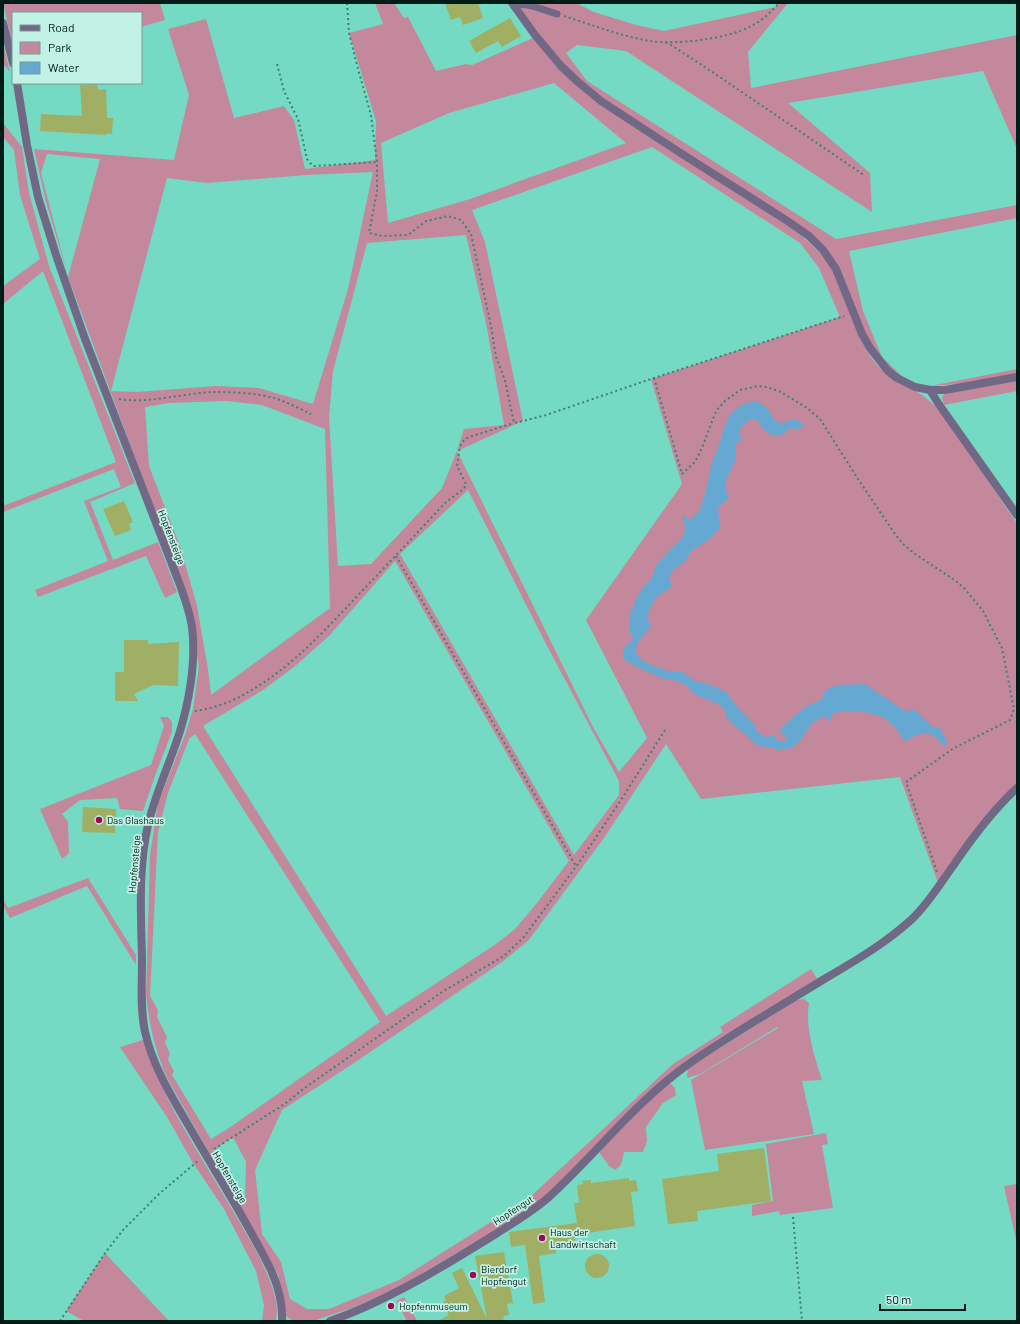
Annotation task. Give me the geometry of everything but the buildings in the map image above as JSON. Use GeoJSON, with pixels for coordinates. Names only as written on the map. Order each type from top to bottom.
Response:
{"type":"FeatureCollection","features":[{"type":"Feature","properties":{"kind":"street"},"geometry":{"type":"LineString","coordinates":[[513,4],[535,35],[557,61],[578,82],[601,101],[809,236],[823,250],[836,269],[862,334],[870,348],[888,371],[897,378],[915,387],[930,390],[945,390],[1017,377]]}},
{"type":"Feature","properties":{"kind":"street"},"geometry":{"type":"LineString","coordinates":[[3,23],[12,59]]}},
{"type":"Feature","properties":{"kind":"street","name":"Hopfensteige"},"geometry":{"type":"LineString","coordinates":[[17,84],[27,145],[44,216],[56,255],[85,339],[180,585],[189,612],[192,633],[193,666],[190,689],[180,729],[155,798],[145,845],[141,902],[143,1012],[145,1031],[151,1054],[175,1102],[271,1270],[277,1284],[282,1309],[282,1321]]}},
{"type":"Feature","properties":{"kind":"street"},"geometry":{"type":"LineString","coordinates":[[930,390],[1017,515]]}},
{"type":"Feature","properties":{"kind":"street","name":"Hopfengut"},"geometry":{"type":"LineString","coordinates":[[330,1321],[368,1306],[405,1287],[460,1256],[539,1205],[560,1186],[639,1105],[689,1064],[761,1017],[864,956],[894,935],[915,916],[941,883],[976,833],[1017,788]]}},
{"type":"Feature","properties":{"kind":"lane"},"geometry":{"type":"LineString","coordinates":[[513,4],[526,5],[557,14]]}},
{"type":"Feature","properties":{"kind":"path"},"geometry":{"type":"LineString","coordinates":[[347,3],[350,33],[371,115],[378,162],[377,191],[369,233],[383,236],[408,235],[426,221],[448,216],[462,220],[471,234],[491,326],[496,357],[505,380],[514,423]]}},
{"type":"Feature","properties":{"kind":"path"},"geometry":{"type":"LineString","coordinates":[[557,14],[623,35],[650,41],[666,42],[715,37],[743,30],[765,17],[779,3]]}},
{"type":"Feature","properties":{"kind":"path"},"geometry":{"type":"LineString","coordinates":[[666,42],[864,175]]}},
{"type":"Feature","properties":{"kind":"path"},"geometry":{"type":"LineString","coordinates":[[277,64],[284,91],[298,119],[307,159],[310,163],[314,166],[378,162]]}},
{"type":"Feature","properties":{"kind":"path"},"geometry":{"type":"LineString","coordinates":[[184,714],[205,709],[240,697],[298,656],[326,630],[445,503],[464,488],[466,484],[457,466],[460,446],[469,436],[514,423],[523,422],[853,313]]}},
{"type":"Feature","properties":{"kind":"path"},"geometry":{"type":"LineString","coordinates":[[654,378],[682,474],[695,462],[716,411],[725,401],[740,390],[758,386],[767,387],[781,392],[807,408],[820,419],[858,479],[903,544],[966,589],[983,611],[1002,648],[1014,709],[1010,720],[954,748],[906,782],[941,883]]}},
{"type":"Feature","properties":{"kind":"path"},"geometry":{"type":"LineString","coordinates":[[108,397],[127,400],[213,392],[244,393],[276,399],[312,414]]}},
{"type":"Feature","properties":{"kind":"path"},"geometry":{"type":"LineString","coordinates":[[396,556],[576,867]]}},
{"type":"Feature","properties":{"kind":"path"},"geometry":{"type":"LineString","coordinates":[[60,1321],[105,1253],[123,1230],[159,1194],[193,1164],[286,1103],[306,1087],[442,992],[504,956],[524,938],[576,867],[621,800],[665,730]]}},
{"type":"Feature","properties":{"kind":"path"},"geometry":{"type":"LineString","coordinates":[[793,1217],[802,1321]]}},
{"type":"Feature","properties":{"kind":"green space"},"geometry":{"type":"Polygon","coordinates":[[[3,3],[160,3],[165,20],[142,27],[142,12],[12,12],[12,42],[3,3]]]}},
{"type":"Feature","properties":{"kind":"green space"},"geometry":{"type":"Polygon","coordinates":[[[375,3],[394,3],[404,18],[408,17],[436,71],[466,64],[472,65],[533,38],[557,67],[792,229],[808,241],[822,256],[837,278],[856,330],[871,358],[889,376],[928,399],[933,404],[956,432],[1017,523],[1017,784],[938,883],[900,777],[701,799],[666,744],[604,838],[528,941],[502,962],[357,1061],[282,1110],[255,1170],[262,1234],[281,1262],[290,1299],[307,1309],[329,1309],[399,1280],[529,1198],[673,1064],[723,1032],[720,1027],[811,969],[818,980],[687,1063],[541,1200],[511,1221],[394,1290],[352,1308],[313,1321],[293,1321],[285,1315],[278,1274],[167,1078],[159,1057],[151,1026],[146,994],[150,855],[158,803],[185,735],[193,709],[199,666],[189,601],[68,277],[100,159],[47,154],[41,173],[67,272],[46,202],[34,149],[174,160],[189,95],[168,29],[206,19],[234,118],[284,106],[294,120],[305,169],[375,160],[376,121],[349,33],[383,24],[375,3]],[[554,83],[449,113],[381,143],[388,223],[470,199],[626,143],[554,83]],[[652,147],[472,210],[485,242],[523,421],[457,451],[593,727],[619,772],[647,738],[586,620],[682,484],[651,379],[840,317],[819,268],[800,243],[652,147]],[[373,172],[306,175],[207,183],[167,178],[111,391],[137,392],[215,386],[259,388],[313,404],[348,289],[373,172]],[[466,235],[367,243],[333,371],[329,417],[338,566],[371,564],[442,488],[464,429],[504,425],[486,323],[466,235]],[[226,401],[169,403],[145,407],[149,466],[181,549],[197,606],[211,695],[330,608],[325,429],[262,405],[226,401]],[[468,490],[400,554],[574,855],[619,795],[619,781],[546,644],[468,490]],[[395,561],[329,636],[294,667],[263,690],[203,726],[386,1016],[496,944],[515,929],[569,861],[395,561]],[[195,734],[189,739],[168,793],[158,832],[150,996],[158,1010],[157,1017],[167,1037],[165,1043],[170,1054],[168,1060],[174,1071],[172,1075],[211,1139],[229,1128],[380,1022],[195,734]],[[233,1137],[213,1151],[245,1204],[246,1162],[233,1137]]]}},
{"type":"Feature","properties":{"kind":"green space"},"geometry":{"type":"Polygon","coordinates":[[[517,3],[576,3],[594,12],[636,25],[664,31],[776,7],[779,3],[788,3],[748,52],[751,88],[1017,35],[1017,149],[983,71],[788,103],[870,173],[872,212],[626,51],[577,45],[566,53],[587,81],[836,239],[1017,205],[1017,218],[849,251],[863,311],[882,357],[904,378],[887,366],[869,342],[843,276],[827,249],[620,111],[578,78],[547,47],[517,3]]]}},
{"type":"Feature","properties":{"kind":"green space"},"geometry":{"type":"Polygon","coordinates":[[[3,43],[10,72],[3,64],[3,43]]]}},
{"type":"Feature","properties":{"kind":"green space"},"geometry":{"type":"Polygon","coordinates":[[[3,123],[22,147],[29,193],[49,266],[135,483],[90,502],[113,560],[158,542],[177,592],[165,598],[146,556],[38,597],[35,590],[108,561],[84,501],[121,487],[114,469],[3,512],[3,506],[116,462],[43,271],[3,304],[3,286],[40,259],[20,195],[14,150],[3,137],[3,123]]]}},
{"type":"Feature","properties":{"kind":"green space"},"geometry":{"type":"Polygon","coordinates":[[[1017,369],[1017,374],[957,384],[930,386],[1017,369]]]}},
{"type":"Feature","properties":{"kind":"green space"},"geometry":{"type":"Polygon","coordinates":[[[1017,380],[1017,391],[944,405],[942,397],[945,393],[1017,380]]]}},
{"type":"Feature","properties":{"kind":"green space"},"geometry":{"type":"Polygon","coordinates":[[[160,717],[168,717],[172,722],[172,732],[143,811],[120,809],[117,798],[80,800],[62,814],[68,822],[69,853],[62,859],[40,809],[151,765],[164,726],[160,717]]]}},
{"type":"Feature","properties":{"kind":"green space"},"geometry":{"type":"Polygon","coordinates":[[[88,878],[136,955],[136,965],[87,886],[10,918],[3,905],[3,899],[8,908],[88,878]]]}},
{"type":"Feature","properties":{"kind":"green space"},"geometry":{"type":"Polygon","coordinates":[[[804,999],[809,1003],[809,1032],[822,1080],[802,1081],[814,1134],[705,1150],[691,1080],[778,1028],[777,1027],[700,1074],[687,1078],[688,1068],[796,1000],[804,999]]]}},
{"type":"Feature","properties":{"kind":"green space"},"geometry":{"type":"Polygon","coordinates":[[[143,1040],[159,1081],[169,1101],[257,1252],[275,1296],[277,1309],[276,1321],[262,1321],[264,1305],[256,1271],[224,1209],[193,1163],[167,1117],[120,1047],[143,1040]]]}},
{"type":"Feature","properties":{"kind":"green space"},"geometry":{"type":"Polygon","coordinates":[[[670,1083],[675,1088],[676,1095],[663,1103],[646,1127],[647,1141],[643,1152],[624,1152],[621,1165],[615,1170],[609,1166],[599,1152],[645,1104],[670,1083]]]}},
{"type":"Feature","properties":{"kind":"green space"},"geometry":{"type":"Polygon","coordinates":[[[826,1133],[828,1144],[822,1145],[833,1208],[780,1215],[779,1211],[752,1216],[752,1205],[773,1201],[766,1144],[826,1133]]]}},
{"type":"Feature","properties":{"kind":"green space"},"geometry":{"type":"Polygon","coordinates":[[[1017,1184],[1017,1244],[1004,1186],[1017,1184]]]}},
{"type":"Feature","properties":{"kind":"green space"},"geometry":{"type":"Polygon","coordinates":[[[105,1253],[169,1321],[84,1321],[66,1311],[105,1253]]]}},
{"type":"Feature","properties":{"kind":"green space"},"geometry":{"type":"Polygon","coordinates":[[[404,1297],[417,1321],[407,1321],[396,1301],[404,1297]]]}},
{"type":"Feature","properties":{"kind":"water"},"geometry":{"type":"Polygon","coordinates":[[[757,401],[766,407],[776,422],[783,423],[795,419],[802,423],[804,427],[797,429],[790,428],[781,436],[766,432],[756,419],[750,420],[743,425],[739,433],[742,440],[736,443],[736,459],[725,482],[725,488],[729,498],[718,508],[720,528],[710,539],[691,551],[686,560],[673,570],[669,578],[672,585],[658,596],[652,604],[647,618],[651,626],[638,642],[635,652],[642,660],[653,666],[672,672],[683,672],[693,680],[714,686],[726,692],[738,708],[754,724],[757,732],[767,737],[773,735],[778,740],[784,742],[787,737],[779,731],[782,727],[805,707],[822,699],[826,690],[836,685],[865,684],[905,711],[915,710],[933,727],[940,728],[948,744],[944,746],[934,736],[928,734],[921,734],[904,742],[895,727],[883,718],[869,713],[844,711],[836,712],[831,715],[832,722],[825,716],[811,724],[800,741],[792,748],[779,750],[757,746],[731,723],[726,716],[724,709],[718,704],[694,694],[686,685],[677,681],[662,678],[623,659],[623,649],[633,639],[630,632],[630,614],[637,597],[644,586],[651,579],[657,564],[682,538],[686,528],[683,524],[683,514],[689,520],[698,512],[704,497],[712,463],[727,420],[730,415],[740,406],[757,401]]]}},
{"type":"Feature","properties":{"kind":"place","name":"Das Glashaus"},"geometry":{"type":"Point","coordinates":[99,820]}},
{"type":"Feature","properties":{"kind":"place","name":"Haus der Landwirtschaft"},"geometry":{"type":"Point","coordinates":[542,1238]}},
{"type":"Feature","properties":{"kind":"place","name":"Bierdorf Hopfengut"},"geometry":{"type":"Point","coordinates":[473,1275]}},
{"type":"Feature","properties":{"kind":"place","name":"Hopfenmuseum"},"geometry":{"type":"Point","coordinates":[391,1306]}}]}
